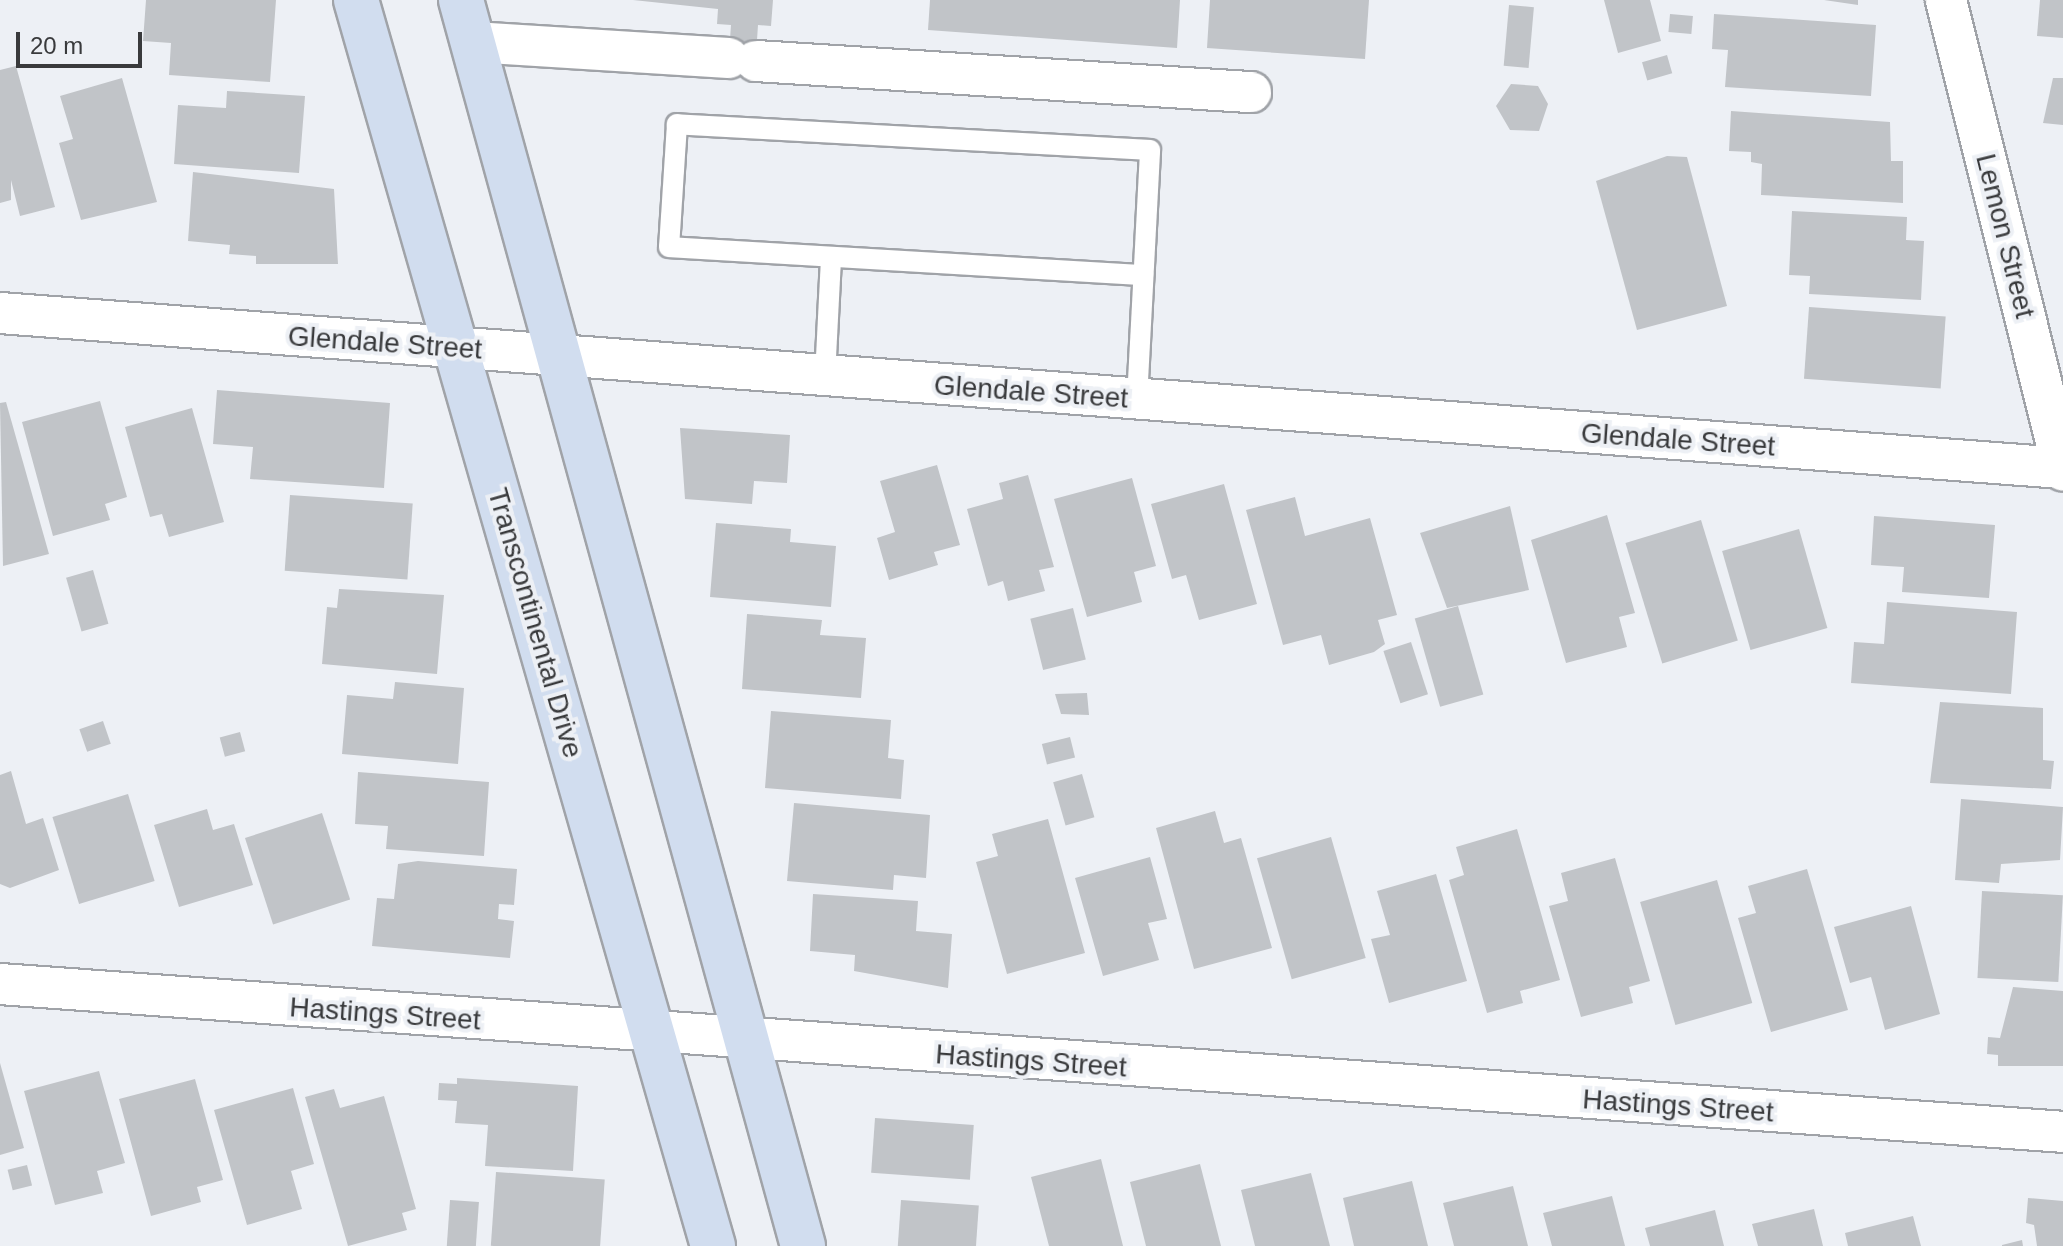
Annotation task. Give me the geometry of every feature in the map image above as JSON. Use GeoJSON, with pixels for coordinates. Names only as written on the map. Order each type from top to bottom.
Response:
{"type":"FeatureCollection","features":[{"type":"Feature","properties":{"kind":"street","name":"Transcontinental Drive"},"geometry":{"type":"LineString","coordinates":[[356,0],[454,349],[657,1035],[713,1246]]}},
{"type":"Feature","properties":{"kind":"street"},"geometry":{"type":"LineString","coordinates":[[461,0],[744,1041],[803,1246]]}},
{"type":"Feature","properties":{"kind":"street","name":"Lemon Street"},"geometry":{"type":"LineString","coordinates":[[1946,0],[2063,469]]}},
{"type":"Feature","properties":{"kind":"street"},"geometry":{"type":"LineString","coordinates":[[473,42],[1251,92]]}},
{"type":"Feature","properties":{"kind":"street","name":"Glendale Street"},"geometry":{"type":"LineString","coordinates":[[0,313],[2063,469]]}},
{"type":"Feature","properties":{"kind":"street","name":"Hastings Street"},"geometry":{"type":"LineString","coordinates":[[0,984],[657,1035],[2063,1132]]}},
{"type":"Feature","properties":{"kind":"lane"},"geometry":{"type":"LineString","coordinates":[[1137,400],[1150,150],[677,124],[669,247],[1143,275]]}},
{"type":"Feature","properties":{"kind":"lane"},"geometry":{"type":"LineString","coordinates":[[825,377],[831,257]]}},
{"type":"Feature","properties":{"kind":"building"},"geometry":{"type":"Polygon","coordinates":[[[146,0],[276,0],[270,82],[169,75],[171,43],[143,41],[146,0]]]}},
{"type":"Feature","properties":{"kind":"building"},"geometry":{"type":"Polygon","coordinates":[[[633,0],[773,0],[771,26],[758,25],[755,70],[728,68],[731,25],[717,24],[718,9],[633,0]]]}},
{"type":"Feature","properties":{"kind":"building"},"geometry":{"type":"Polygon","coordinates":[[[930,0],[1180,0],[1177,48],[928,30],[930,0]]]}},
{"type":"Feature","properties":{"kind":"building"},"geometry":{"type":"Polygon","coordinates":[[[1210,0],[1369,0],[1365,59],[1207,48],[1210,0]]]}},
{"type":"Feature","properties":{"kind":"building"},"geometry":{"type":"Polygon","coordinates":[[[1604,0],[1650,0],[1661,41],[1618,53],[1604,0]]]}},
{"type":"Feature","properties":{"kind":"building"},"geometry":{"type":"Polygon","coordinates":[[[1824,0],[1858,0],[1858,5],[1824,0]]]}},
{"type":"Feature","properties":{"kind":"building"},"geometry":{"type":"Polygon","coordinates":[[[2040,0],[2063,0],[2063,38],[2037,36],[2040,0]]]}},
{"type":"Feature","properties":{"kind":"building"},"geometry":{"type":"Polygon","coordinates":[[[1509,5],[1534,7],[1529,68],[1504,66],[1509,5]]]}},
{"type":"Feature","properties":{"kind":"building"},"geometry":{"type":"Polygon","coordinates":[[[1670,14],[1693,16],[1691,34],[1668,32],[1670,14]]]}},
{"type":"Feature","properties":{"kind":"building"},"geometry":{"type":"Polygon","coordinates":[[[1714,14],[1876,25],[1871,96],[1725,87],[1728,50],[1712,49],[1714,14]]]}},
{"type":"Feature","properties":{"kind":"building"},"geometry":{"type":"Polygon","coordinates":[[[1667,55],[1672,73],[1647,80],[1642,62],[1667,55]]]}},
{"type":"Feature","properties":{"kind":"building"},"geometry":{"type":"Polygon","coordinates":[[[16,66],[55,207],[20,216],[11,180],[11,200],[0,203],[0,70],[16,66]]]}},
{"type":"Feature","properties":{"kind":"building"},"geometry":{"type":"Polygon","coordinates":[[[122,78],[157,202],[81,220],[59,143],[73,139],[60,96],[122,78]]]}},
{"type":"Feature","properties":{"kind":"building"},"geometry":{"type":"Polygon","coordinates":[[[2053,78],[2063,78],[2063,125],[2043,123],[2053,78]]]}},
{"type":"Feature","properties":{"kind":"building"},"geometry":{"type":"Polygon","coordinates":[[[1511,84],[1538,86],[1548,104],[1539,131],[1510,130],[1496,106],[1511,84]]]}},
{"type":"Feature","properties":{"kind":"building"},"geometry":{"type":"Polygon","coordinates":[[[227,91],[305,96],[299,173],[174,164],[178,105],[226,108],[227,91]]]}},
{"type":"Feature","properties":{"kind":"building"},"geometry":{"type":"Polygon","coordinates":[[[1731,111],[1890,122],[1891,161],[1903,161],[1903,203],[1761,195],[1762,164],[1751,162],[1751,152],[1729,151],[1731,111]]]}},
{"type":"Feature","properties":{"kind":"building"},"geometry":{"type":"Polygon","coordinates":[[[1667,156],[1687,157],[1727,306],[1637,330],[1596,181],[1667,156]]]}},
{"type":"Feature","properties":{"kind":"building"},"geometry":{"type":"Polygon","coordinates":[[[193,172],[334,189],[338,264],[256,264],[256,256],[229,254],[230,245],[188,241],[193,172]]]}},
{"type":"Feature","properties":{"kind":"building"},"geometry":{"type":"Polygon","coordinates":[[[1792,211],[1907,217],[1906,240],[1924,241],[1921,300],[1809,294],[1810,276],[1789,275],[1792,211]]]}},
{"type":"Feature","properties":{"kind":"building"},"geometry":{"type":"Polygon","coordinates":[[[1809,307],[1946,317],[1941,388],[1804,379],[1809,307]]]}},
{"type":"Feature","properties":{"kind":"building"},"geometry":{"type":"Polygon","coordinates":[[[217,390],[390,403],[384,488],[250,479],[253,447],[213,444],[217,390]]]}},
{"type":"Feature","properties":{"kind":"building"},"geometry":{"type":"Polygon","coordinates":[[[100,401],[127,497],[105,504],[110,520],[53,536],[22,422],[100,401]]]}},
{"type":"Feature","properties":{"kind":"building"},"geometry":{"type":"Polygon","coordinates":[[[6,402],[49,554],[3,566],[0,403],[6,402]]]}},
{"type":"Feature","properties":{"kind":"building"},"geometry":{"type":"Polygon","coordinates":[[[192,408],[224,522],[169,537],[162,514],[150,517],[125,427],[192,408]]]}},
{"type":"Feature","properties":{"kind":"building"},"geometry":{"type":"Polygon","coordinates":[[[680,428],[790,435],[787,483],[754,481],[752,504],[685,499],[680,428]]]}},
{"type":"Feature","properties":{"kind":"building"},"geometry":{"type":"Polygon","coordinates":[[[937,465],[960,545],[934,552],[938,565],[889,580],[877,538],[895,532],[880,481],[937,465]]]}},
{"type":"Feature","properties":{"kind":"building"},"geometry":{"type":"Polygon","coordinates":[[[1028,475],[1054,567],[1039,570],[1045,591],[1008,601],[1003,581],[988,586],[967,509],[1003,499],[999,483],[1028,475]]]}},
{"type":"Feature","properties":{"kind":"building"},"geometry":{"type":"Polygon","coordinates":[[[1132,478],[1156,566],[1134,572],[1142,602],[1087,617],[1054,499],[1132,478]]]}},
{"type":"Feature","properties":{"kind":"building"},"geometry":{"type":"Polygon","coordinates":[[[1224,484],[1257,604],[1199,620],[1186,575],[1172,579],[1151,504],[1224,484]]]}},
{"type":"Feature","properties":{"kind":"building"},"geometry":{"type":"Polygon","coordinates":[[[290,495],[413,504],[407,579],[285,571],[290,495]]]}},
{"type":"Feature","properties":{"kind":"building"},"geometry":{"type":"Polygon","coordinates":[[[1295,497],[1305,536],[1370,518],[1397,615],[1378,620],[1385,644],[1374,652],[1329,665],[1321,635],[1283,645],[1246,510],[1295,497]]]}},
{"type":"Feature","properties":{"kind":"building"},"geometry":{"type":"Polygon","coordinates":[[[1510,506],[1529,590],[1447,608],[1420,533],[1510,506]]]}},
{"type":"Feature","properties":{"kind":"building"},"geometry":{"type":"Polygon","coordinates":[[[1607,515],[1635,613],[1619,617],[1627,647],[1566,663],[1531,540],[1607,515]]]}},
{"type":"Feature","properties":{"kind":"building"},"geometry":{"type":"Polygon","coordinates":[[[1874,516],[1995,525],[1989,598],[1902,592],[1904,567],[1871,565],[1874,516]]]}},
{"type":"Feature","properties":{"kind":"building"},"geometry":{"type":"Polygon","coordinates":[[[1701,520],[1738,640],[1662,664],[1625,543],[1701,520]]]}},
{"type":"Feature","properties":{"kind":"building"},"geometry":{"type":"Polygon","coordinates":[[[716,523],[791,529],[790,542],[836,546],[831,607],[710,597],[716,523]]]}},
{"type":"Feature","properties":{"kind":"building"},"geometry":{"type":"Polygon","coordinates":[[[1799,529],[1827,628],[1750,650],[1722,551],[1799,529]]]}},
{"type":"Feature","properties":{"kind":"building"},"geometry":{"type":"Polygon","coordinates":[[[93,570],[108,624],[82,632],[66,578],[93,570]]]}},
{"type":"Feature","properties":{"kind":"building"},"geometry":{"type":"Polygon","coordinates":[[[339,589],[444,595],[437,674],[322,664],[327,607],[337,608],[339,589]]]}},
{"type":"Feature","properties":{"kind":"building"},"geometry":{"type":"Polygon","coordinates":[[[1887,602],[2017,612],[2011,694],[1851,683],[1854,642],[1884,644],[1887,602]]]}},
{"type":"Feature","properties":{"kind":"building"},"geometry":{"type":"Polygon","coordinates":[[[1458,606],[1483,694],[1440,707],[1415,618],[1458,606]]]}},
{"type":"Feature","properties":{"kind":"building"},"geometry":{"type":"Polygon","coordinates":[[[1073,608],[1086,659],[1043,670],[1030,619],[1073,608]]]}},
{"type":"Feature","properties":{"kind":"building"},"geometry":{"type":"Polygon","coordinates":[[[747,614],[822,620],[820,635],[866,638],[861,698],[742,689],[747,614]]]}},
{"type":"Feature","properties":{"kind":"building"},"geometry":{"type":"Polygon","coordinates":[[[1411,642],[1428,694],[1400,703],[1383,651],[1411,642]]]}},
{"type":"Feature","properties":{"kind":"building"},"geometry":{"type":"Polygon","coordinates":[[[395,682],[464,688],[458,764],[342,754],[347,695],[393,699],[395,682]]]}},
{"type":"Feature","properties":{"kind":"building"},"geometry":{"type":"Polygon","coordinates":[[[1087,693],[1089,715],[1061,714],[1055,694],[1087,693]]]}},
{"type":"Feature","properties":{"kind":"building"},"geometry":{"type":"Polygon","coordinates":[[[1940,702],[2043,708],[2043,760],[2054,761],[2051,789],[1930,783],[1940,702]]]}},
{"type":"Feature","properties":{"kind":"building"},"geometry":{"type":"Polygon","coordinates":[[[771,711],[891,720],[888,758],[904,760],[901,799],[765,788],[771,711]]]}},
{"type":"Feature","properties":{"kind":"building"},"geometry":{"type":"Polygon","coordinates":[[[103,721],[111,744],[87,752],[79,729],[103,721]]]}},
{"type":"Feature","properties":{"kind":"building"},"geometry":{"type":"Polygon","coordinates":[[[240,732],[245,751],[225,757],[220,737],[240,732]]]}},
{"type":"Feature","properties":{"kind":"building"},"geometry":{"type":"Polygon","coordinates":[[[1070,737],[1075,757],[1047,764],[1042,744],[1070,737]]]}},
{"type":"Feature","properties":{"kind":"building"},"geometry":{"type":"Polygon","coordinates":[[[11,771],[26,824],[43,818],[59,870],[10,888],[0,884],[0,775],[11,771]]]}},
{"type":"Feature","properties":{"kind":"building"},"geometry":{"type":"Polygon","coordinates":[[[358,772],[489,782],[484,856],[386,849],[388,826],[355,824],[358,772]]]}},
{"type":"Feature","properties":{"kind":"building"},"geometry":{"type":"Polygon","coordinates":[[[1082,774],[1094,817],[1066,826],[1053,782],[1082,774]]]}},
{"type":"Feature","properties":{"kind":"building"},"geometry":{"type":"Polygon","coordinates":[[[128,794],[155,881],[79,904],[52,817],[128,794]]]}},
{"type":"Feature","properties":{"kind":"building"},"geometry":{"type":"Polygon","coordinates":[[[1961,799],[2063,807],[2060,860],[2001,864],[1999,883],[1955,880],[1961,799]]]}},
{"type":"Feature","properties":{"kind":"building"},"geometry":{"type":"Polygon","coordinates":[[[794,803],[930,815],[926,878],[894,875],[893,890],[787,881],[794,803]]]}},
{"type":"Feature","properties":{"kind":"building"},"geometry":{"type":"Polygon","coordinates":[[[207,809],[213,830],[234,824],[253,885],[179,907],[154,825],[207,809]]]}},
{"type":"Feature","properties":{"kind":"building"},"geometry":{"type":"Polygon","coordinates":[[[1215,811],[1224,843],[1241,838],[1272,948],[1194,969],[1156,828],[1215,811]]]}},
{"type":"Feature","properties":{"kind":"building"},"geometry":{"type":"Polygon","coordinates":[[[322,813],[350,900],[273,925],[245,838],[322,813]]]}},
{"type":"Feature","properties":{"kind":"building"},"geometry":{"type":"Polygon","coordinates":[[[1048,819],[1085,953],[1007,974],[976,862],[998,856],[992,834],[1048,819]]]}},
{"type":"Feature","properties":{"kind":"building"},"geometry":{"type":"Polygon","coordinates":[[[1517,829],[1560,980],[1520,991],[1523,1003],[1487,1013],[1449,880],[1464,875],[1456,847],[1517,829]]]}},
{"type":"Feature","properties":{"kind":"building"},"geometry":{"type":"Polygon","coordinates":[[[1331,837],[1366,958],[1292,979],[1257,858],[1331,837]]]}},
{"type":"Feature","properties":{"kind":"building"},"geometry":{"type":"Polygon","coordinates":[[[1150,857],[1167,919],[1148,923],[1159,960],[1103,976],[1075,878],[1150,857]]]}},
{"type":"Feature","properties":{"kind":"building"},"geometry":{"type":"Polygon","coordinates":[[[1615,858],[1650,981],[1629,987],[1633,1003],[1581,1017],[1549,906],[1568,901],[1561,873],[1615,858]]]}},
{"type":"Feature","properties":{"kind":"building"},"geometry":{"type":"Polygon","coordinates":[[[418,861],[517,869],[514,905],[499,904],[498,919],[514,921],[510,958],[372,946],[377,898],[394,899],[398,864],[418,861]]]}},
{"type":"Feature","properties":{"kind":"building"},"geometry":{"type":"Polygon","coordinates":[[[1807,869],[1848,1010],[1771,1032],[1738,918],[1756,913],[1748,886],[1807,869]]]}},
{"type":"Feature","properties":{"kind":"building"},"geometry":{"type":"Polygon","coordinates":[[[1436,874],[1467,981],[1389,1003],[1371,939],[1390,935],[1377,891],[1436,874]]]}},
{"type":"Feature","properties":{"kind":"building"},"geometry":{"type":"Polygon","coordinates":[[[1717,880],[1752,1003],[1675,1025],[1640,902],[1717,880]]]}},
{"type":"Feature","properties":{"kind":"building"},"geometry":{"type":"Polygon","coordinates":[[[1982,891],[2063,895],[2058,982],[1977,978],[1982,891]]]}},
{"type":"Feature","properties":{"kind":"building"},"geometry":{"type":"Polygon","coordinates":[[[813,894],[918,901],[916,931],[952,934],[948,988],[854,971],[855,955],[810,951],[813,894]]]}},
{"type":"Feature","properties":{"kind":"building"},"geometry":{"type":"Polygon","coordinates":[[[1911,906],[1940,1014],[1885,1030],[1871,977],[1850,983],[1834,927],[1911,906]]]}},
{"type":"Feature","properties":{"kind":"building"},"geometry":{"type":"Polygon","coordinates":[[[2013,987],[2063,991],[2063,1066],[1998,1066],[1998,1055],[1987,1054],[1988,1037],[2000,1038],[2013,987]]]}},
{"type":"Feature","properties":{"kind":"building"},"geometry":{"type":"Polygon","coordinates":[[[0,1063],[24,1148],[0,1155],[0,1063]]]}},
{"type":"Feature","properties":{"kind":"building"},"geometry":{"type":"Polygon","coordinates":[[[99,1071],[125,1163],[97,1171],[103,1193],[55,1205],[24,1091],[99,1071]]]}},
{"type":"Feature","properties":{"kind":"building"},"geometry":{"type":"Polygon","coordinates":[[[457,1078],[578,1086],[573,1171],[485,1166],[488,1125],[455,1123],[457,1101],[438,1100],[439,1083],[457,1084],[457,1078]]]}},
{"type":"Feature","properties":{"kind":"building"},"geometry":{"type":"Polygon","coordinates":[[[195,1079],[223,1180],[197,1187],[201,1202],[151,1216],[119,1099],[195,1079]]]}},
{"type":"Feature","properties":{"kind":"building"},"geometry":{"type":"Polygon","coordinates":[[[293,1088],[314,1164],[291,1171],[302,1209],[247,1225],[214,1110],[293,1088]]]}},
{"type":"Feature","properties":{"kind":"building"},"geometry":{"type":"Polygon","coordinates":[[[334,1089],[340,1108],[384,1096],[416,1209],[402,1213],[407,1230],[348,1246],[305,1097],[334,1089]]]}},
{"type":"Feature","properties":{"kind":"building"},"geometry":{"type":"Polygon","coordinates":[[[875,1118],[974,1125],[970,1180],[871,1173],[875,1118]]]}},
{"type":"Feature","properties":{"kind":"building"},"geometry":{"type":"Polygon","coordinates":[[[1101,1159],[1123,1246],[1049,1246],[1031,1177],[1101,1159]]]}},
{"type":"Feature","properties":{"kind":"building"},"geometry":{"type":"Polygon","coordinates":[[[1200,1164],[1221,1246],[1146,1246],[1130,1182],[1200,1164]]]}},
{"type":"Feature","properties":{"kind":"building"},"geometry":{"type":"Polygon","coordinates":[[[27,1165],[32,1185],[13,1190],[8,1170],[27,1165]]]}},
{"type":"Feature","properties":{"kind":"building"},"geometry":{"type":"Polygon","coordinates":[[[496,1172],[605,1180],[600,1246],[491,1246],[496,1172]]]}},
{"type":"Feature","properties":{"kind":"building"},"geometry":{"type":"Polygon","coordinates":[[[1311,1173],[1330,1246],[1255,1246],[1241,1190],[1311,1173]]]}},
{"type":"Feature","properties":{"kind":"building"},"geometry":{"type":"Polygon","coordinates":[[[1412,1181],[1428,1246],[1354,1246],[1343,1198],[1412,1181]]]}},
{"type":"Feature","properties":{"kind":"building"},"geometry":{"type":"Polygon","coordinates":[[[1513,1186],[1528,1246],[1454,1246],[1443,1203],[1513,1186]]]}},
{"type":"Feature","properties":{"kind":"building"},"geometry":{"type":"Polygon","coordinates":[[[1612,1196],[1625,1246],[1552,1246],[1543,1213],[1612,1196]]]}},
{"type":"Feature","properties":{"kind":"building"},"geometry":{"type":"Polygon","coordinates":[[[2028,1198],[2063,1201],[2063,1246],[2037,1246],[2034,1225],[2026,1223],[2028,1198]]]}},
{"type":"Feature","properties":{"kind":"building"},"geometry":{"type":"Polygon","coordinates":[[[450,1200],[479,1202],[476,1246],[447,1246],[450,1200]]]}},
{"type":"Feature","properties":{"kind":"building"},"geometry":{"type":"Polygon","coordinates":[[[901,1200],[979,1205],[976,1246],[898,1246],[901,1200]]]}},
{"type":"Feature","properties":{"kind":"building"},"geometry":{"type":"Polygon","coordinates":[[[1814,1209],[1823,1246],[1758,1246],[1752,1224],[1814,1209]]]}},
{"type":"Feature","properties":{"kind":"building"},"geometry":{"type":"Polygon","coordinates":[[[1715,1210],[1724,1246],[1650,1246],[1645,1228],[1715,1210]]]}},
{"type":"Feature","properties":{"kind":"building"},"geometry":{"type":"Polygon","coordinates":[[[1913,1216],[1921,1246],[1848,1246],[1845,1233],[1913,1216]]]}},
{"type":"Feature","properties":{"kind":"building"},"geometry":{"type":"Polygon","coordinates":[[[2022,1240],[2023,1246],[2002,1246],[2002,1245],[2022,1240]]]}}]}
